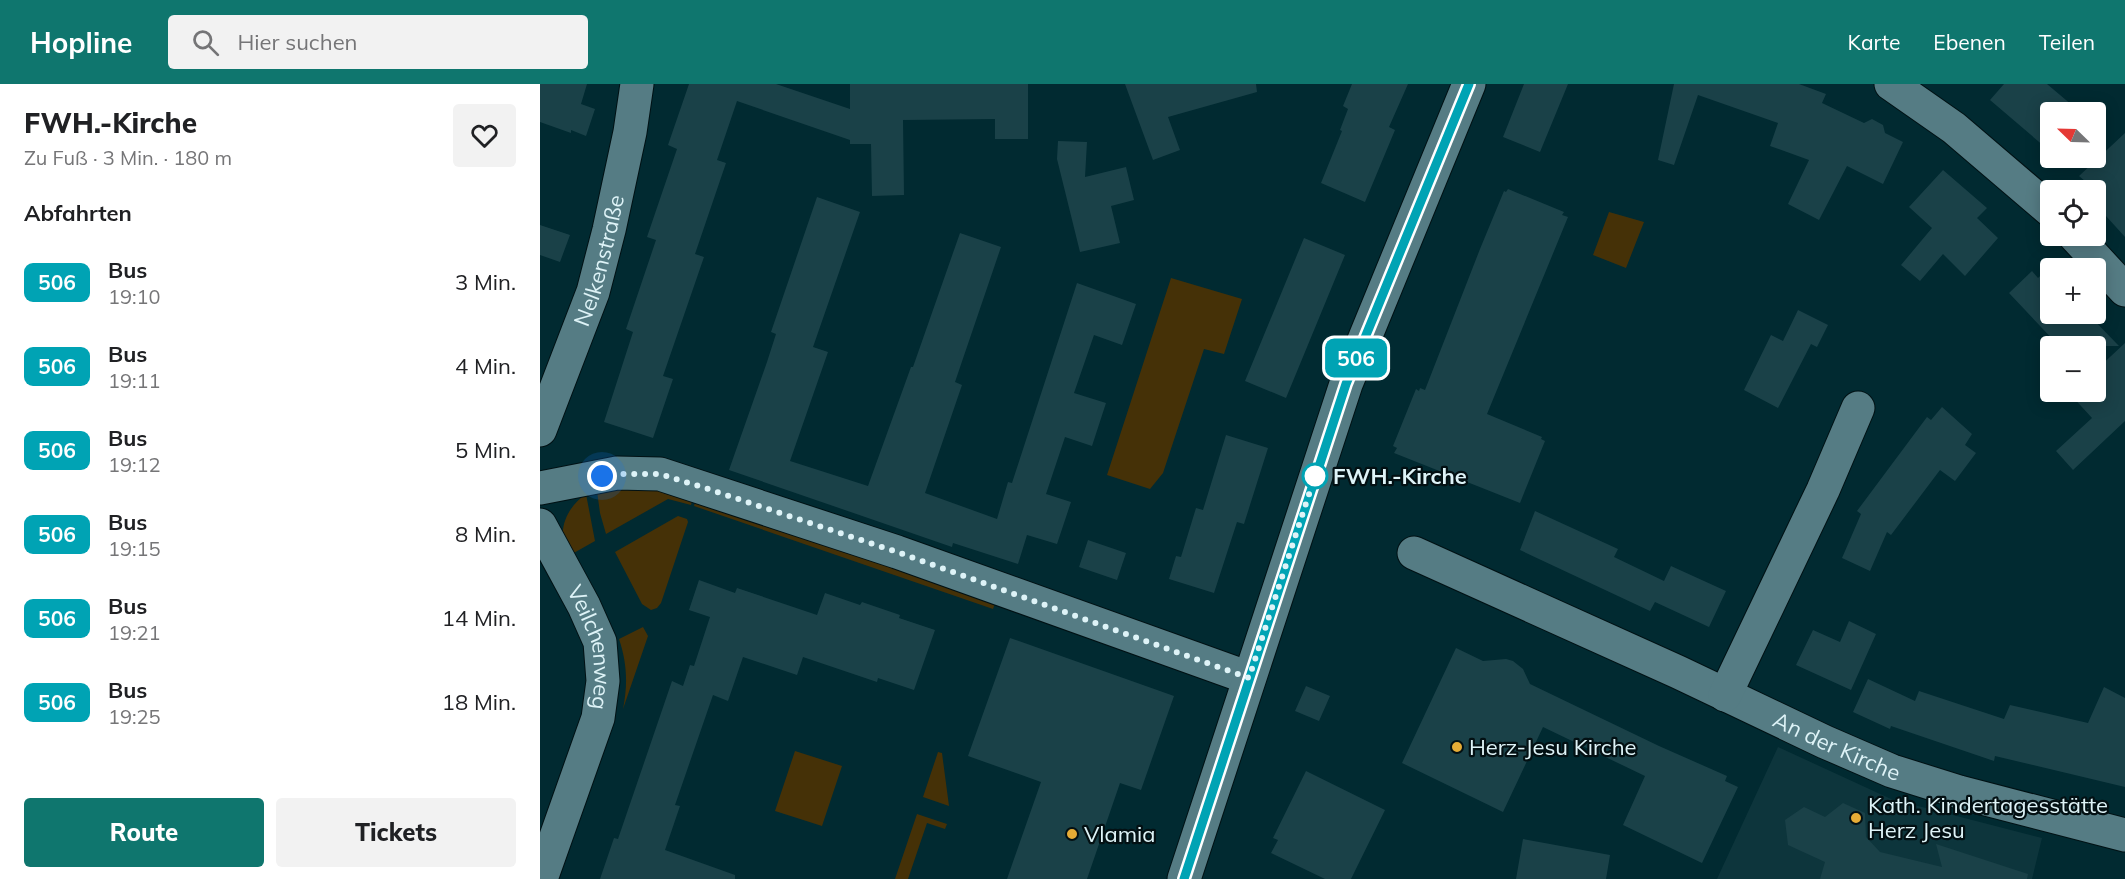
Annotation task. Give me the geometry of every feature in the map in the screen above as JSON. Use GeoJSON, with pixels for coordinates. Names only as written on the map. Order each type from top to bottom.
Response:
{"type":"FeatureCollection","features":[{"type":"Feature","properties":{"kind":"street","name":"Nelkenstraße"},"geometry":{"type":"LineString","coordinates":[[540,430],[593,292],[630,132],[637,84]]}},
{"type":"Feature","properties":{"kind":"street"},"geometry":{"type":"LineString","coordinates":[[1184,879],[1346,384],[1469,84]]}},
{"type":"Feature","properties":{"kind":"street"},"geometry":{"type":"LineString","coordinates":[[1891,84],[1954,128],[2040,201]]}},
{"type":"Feature","properties":{"kind":"street"},"geometry":{"type":"LineString","coordinates":[[2083,246],[2125,290]]}},
{"type":"Feature","properties":{"kind":"street"},"geometry":{"type":"LineString","coordinates":[[1725,695],[1823,490],[1858,408]]}},
{"type":"Feature","properties":{"kind":"street"},"geometry":{"type":"LineString","coordinates":[[540,488],[616,474],[660,474],[897,552],[1249,678]]}},
{"type":"Feature","properties":{"kind":"street","name":"Veilchenweg"},"geometry":{"type":"LineString","coordinates":[[540,525],[584,606],[600,642],[603,681],[598,718],[541,879]]}},
{"type":"Feature","properties":{"kind":"street","name":"An der Kirche"},"geometry":{"type":"LineString","coordinates":[[1414,553],[1892,771],[1959,792],[2125,835]]}},
{"type":"Feature","properties":{"kind":"shaded area"},"geometry":{"type":"Polygon","coordinates":[[[1609,212],[1644,222],[1626,268],[1593,255],[1609,212]]]}},
{"type":"Feature","properties":{"kind":"shaded area"},"geometry":{"type":"Polygon","coordinates":[[[1171,278],[1242,299],[1224,354],[1204,349],[1163,473],[1150,489],[1107,475],[1171,278]]]}},
{"type":"Feature","properties":{"kind":"shaded area"},"geometry":{"type":"Polygon","coordinates":[[[644,484],[693,497],[691,505],[668,499],[606,534],[597,491],[644,484]]]}},
{"type":"Feature","properties":{"kind":"shaded area"},"geometry":{"type":"Polygon","coordinates":[[[586,494],[595,541],[572,554],[564,541],[563,527],[572,508],[586,494]]]}},
{"type":"Feature","properties":{"kind":"shaded area"},"geometry":{"type":"Polygon","coordinates":[[[697,494],[998,595],[993,609],[694,506],[697,494]]]}},
{"type":"Feature","properties":{"kind":"shaded area"},"geometry":{"type":"Polygon","coordinates":[[[678,516],[687,519],[688,522],[661,603],[657,608],[651,610],[642,604],[615,552],[678,516]]]}},
{"type":"Feature","properties":{"kind":"shaded area"},"geometry":{"type":"Polygon","coordinates":[[[643,627],[648,636],[623,709],[626,674],[619,639],[643,627]]]}},
{"type":"Feature","properties":{"kind":"shaded area","name":"Kath. Kindertagesstätte Herz Jesu"},"geometry":{"type":"Polygon","coordinates":[[[1778,747],[1891,799],[2042,838],[2032,879],[1717,879],[1778,747]]]}},
{"type":"Feature","properties":{"kind":"shaded area"},"geometry":{"type":"Polygon","coordinates":[[[795,751],[842,766],[822,826],[775,811],[795,751]]]}},
{"type":"Feature","properties":{"kind":"shaded area"},"geometry":{"type":"Polygon","coordinates":[[[938,752],[942,753],[949,806],[923,797],[938,752]]]}},
{"type":"Feature","properties":{"kind":"shaded area"},"geometry":{"type":"Polygon","coordinates":[[[917,814],[947,824],[945,829],[927,823],[908,879],[895,879],[917,814]]]}},
{"type":"Feature","properties":{"kind":"building"},"geometry":{"type":"Polygon","coordinates":[[[540,84],[587,84],[581,104],[595,109],[586,136],[540,122],[540,84]]]}},
{"type":"Feature","properties":{"kind":"building"},"geometry":{"type":"Polygon","coordinates":[[[689,84],[776,84],[850,109],[850,84],[1028,84],[1028,139],[995,139],[995,119],[903,120],[904,195],[872,196],[871,144],[850,144],[850,140],[737,101],[717,160],[726,163],[695,254],[704,257],[663,376],[673,379],[653,438],[604,422],[633,332],[626,329],[656,240],[647,237],[677,149],[668,145],[689,84]]]}},
{"type":"Feature","properties":{"kind":"building"},"geometry":{"type":"Polygon","coordinates":[[[1125,84],[1256,84],[1257,92],[1168,117],[1180,150],[1153,160],[1125,84]]]}},
{"type":"Feature","properties":{"kind":"building"},"geometry":{"type":"Polygon","coordinates":[[[1352,84],[1408,84],[1389,127],[1395,130],[1365,202],[1321,183],[1342,131],[1340,130],[1348,109],[1343,106],[1352,84]]]}},
{"type":"Feature","properties":{"kind":"building"},"geometry":{"type":"Polygon","coordinates":[[[1524,84],[1568,84],[1540,152],[1503,137],[1524,84]]]}},
{"type":"Feature","properties":{"kind":"building"},"geometry":{"type":"Polygon","coordinates":[[[1674,84],[1799,84],[1826,94],[1822,103],[1864,123],[1872,119],[1883,125],[1885,133],[1903,142],[1883,184],[1847,166],[1819,220],[1788,204],[1809,160],[1770,146],[1778,123],[1698,95],[1674,165],[1658,160],[1674,84]]]}},
{"type":"Feature","properties":{"kind":"building"},"geometry":{"type":"Polygon","coordinates":[[[2004,84],[2047,84],[2068,102],[2040,102],[2040,143],[1990,100],[2004,84]]]}},
{"type":"Feature","properties":{"kind":"building"},"geometry":{"type":"Polygon","coordinates":[[[2125,133],[2125,237],[2106,216],[2106,180],[2084,180],[2079,176],[2088,168],[2106,168],[2106,151],[2125,133]]]}},
{"type":"Feature","properties":{"kind":"building"},"geometry":{"type":"Polygon","coordinates":[[[1058,141],[1087,142],[1085,177],[1126,167],[1134,200],[1111,206],[1120,243],[1080,252],[1057,159],[1058,141]]]}},
{"type":"Feature","properties":{"kind":"building"},"geometry":{"type":"Polygon","coordinates":[[[1943,170],[1987,208],[1977,218],[1998,238],[1965,276],[1943,254],[1920,281],[1901,265],[1932,228],[1909,207],[1943,170]]]}},
{"type":"Feature","properties":{"kind":"building"},"geometry":{"type":"Polygon","coordinates":[[[1508,189],[1564,212],[1562,215],[1568,217],[1487,414],[1542,437],[1541,439],[1545,441],[1520,503],[1394,453],[1397,448],[1393,446],[1416,389],[1425,390],[1480,249],[1504,191],[1508,189]]]}},
{"type":"Feature","properties":{"kind":"building"},"geometry":{"type":"Polygon","coordinates":[[[817,197],[860,212],[813,347],[828,352],[790,461],[868,486],[960,233],[1001,247],[955,382],[962,385],[925,493],[997,519],[1008,482],[1012,483],[1077,283],[1136,304],[1122,345],[1094,335],[1074,393],[1106,403],[1092,446],[1065,437],[1046,494],[1071,502],[1057,544],[1027,535],[1018,564],[953,543],[952,547],[729,470],[767,362],[776,334],[771,332],[817,197]]]}},
{"type":"Feature","properties":{"kind":"building"},"geometry":{"type":"Polygon","coordinates":[[[540,225],[570,235],[560,262],[540,255],[540,225]]]}},
{"type":"Feature","properties":{"kind":"building"},"geometry":{"type":"Polygon","coordinates":[[[1304,238],[1345,255],[1286,398],[1245,381],[1304,238]]]}},
{"type":"Feature","properties":{"kind":"building"},"geometry":{"type":"Polygon","coordinates":[[[2032,271],[2038,278],[2040,276],[2040,324],[2098,324],[2119,346],[2106,346],[2106,336],[2050,336],[2009,293],[2032,271]]]}},
{"type":"Feature","properties":{"kind":"building"},"geometry":{"type":"Polygon","coordinates":[[[1798,310],[1828,325],[1817,347],[1811,344],[1778,408],[1744,390],[1771,335],[1783,341],[1798,310]]]}},
{"type":"Feature","properties":{"kind":"building"},"geometry":{"type":"Polygon","coordinates":[[[2125,343],[2125,421],[2073,470],[2056,451],[2092,418],[2077,402],[2106,402],[2106,361],[2125,343]]]}},
{"type":"Feature","properties":{"kind":"building"},"geometry":{"type":"Polygon","coordinates":[[[1942,407],[1972,434],[1965,445],[1976,453],[1955,481],[1940,470],[1891,535],[1887,532],[1870,571],[1842,558],[1861,514],[1857,511],[1927,417],[1931,420],[1942,407]]]}},
{"type":"Feature","properties":{"kind":"building"},"geometry":{"type":"Polygon","coordinates":[[[1226,435],[1268,448],[1244,524],[1237,522],[1214,593],[1169,579],[1176,556],[1181,557],[1196,508],[1203,510],[1226,435]]]}},
{"type":"Feature","properties":{"kind":"building"},"geometry":{"type":"Polygon","coordinates":[[[1535,511],[1618,549],[1614,557],[1664,581],[1671,566],[1726,591],[1709,627],[1655,602],[1650,611],[1520,550],[1535,511]]]}},
{"type":"Feature","properties":{"kind":"building"},"geometry":{"type":"Polygon","coordinates":[[[1088,540],[1126,553],[1117,580],[1079,567],[1088,540]]]}},
{"type":"Feature","properties":{"kind":"building"},"geometry":{"type":"Polygon","coordinates":[[[699,580],[735,593],[737,588],[817,615],[825,593],[860,605],[862,602],[935,630],[914,690],[878,678],[877,682],[803,657],[797,675],[743,657],[728,701],[713,695],[675,805],[680,806],[665,850],[735,875],[735,879],[600,879],[614,838],[618,839],[672,681],[683,686],[690,665],[694,666],[710,617],[689,610],[699,580]]]}},
{"type":"Feature","properties":{"kind":"building"},"geometry":{"type":"Polygon","coordinates":[[[1849,621],[1876,634],[1851,690],[1796,665],[1813,630],[1840,642],[1849,621]]]}},
{"type":"Feature","properties":{"kind":"building"},"geometry":{"type":"Polygon","coordinates":[[[1010,638],[1174,696],[1141,790],[1120,783],[1087,879],[1007,879],[1041,782],[968,756],[1010,638]]]}},
{"type":"Feature","properties":{"kind":"building"},"geometry":{"type":"Polygon","coordinates":[[[1456,648],[1483,661],[1506,659],[1513,661],[1523,669],[1530,684],[1727,776],[1725,781],[1738,787],[1702,863],[1623,825],[1645,776],[1543,727],[1503,812],[1402,763],[1456,648]]]}},
{"type":"Feature","properties":{"kind":"building"},"geometry":{"type":"Polygon","coordinates":[[[1868,679],[1915,701],[1919,691],[2004,719],[2010,705],[2088,723],[2104,687],[2125,698],[2125,787],[1995,756],[1994,761],[1891,726],[1890,729],[1853,712],[1868,679]]]}},
{"type":"Feature","properties":{"kind":"building"},"geometry":{"type":"Polygon","coordinates":[[[1306,686],[1330,696],[1319,721],[1295,711],[1306,686]]]}},
{"type":"Feature","properties":{"kind":"building"},"geometry":{"type":"Polygon","coordinates":[[[1306,771],[1385,810],[1351,879],[1325,879],[1271,853],[1278,840],[1273,838],[1306,771]]]}},
{"type":"Feature","properties":{"kind":"building"},"geometry":{"type":"Polygon","coordinates":[[[1843,803],[1865,813],[1866,837],[1880,852],[1942,867],[1936,844],[2028,874],[2027,879],[1820,879],[1825,862],[1788,845],[1785,820],[1804,807],[1825,817],[1843,803]]]}},
{"type":"Feature","properties":{"kind":"building"},"geometry":{"type":"Polygon","coordinates":[[[1523,839],[1610,855],[1606,879],[1516,879],[1523,839]]]}},
{"type":"Feature","properties":{"kind":"bus line","name":"506"},"geometry":{"type":"LineString","coordinates":[[1184,879],[1346,384],[1469,84]]}},
{"type":"Feature","properties":{"kind":"place","name":"FWH.-Kirche"},"geometry":{"type":"Point","coordinates":[1315,476]}},
{"type":"Feature","properties":{"kind":"place","name":"Herz-Jesu Kirche"},"geometry":{"type":"Point","coordinates":[1457,747]}},
{"type":"Feature","properties":{"kind":"place","name":"Kath. Kindertagesstätte Herz Jesu"},"geometry":{"type":"Point","coordinates":[1856,818]}},
{"type":"Feature","properties":{"kind":"place","name":"Vlamia"},"geometry":{"type":"Point","coordinates":[1072,834]}},
{"type":"Feature","properties":{"kind":"route"},"geometry":{"type":"LineString","coordinates":[[602,476],[660,474],[705,488],[897,552],[1249,678],[1315,476]]}}]}
